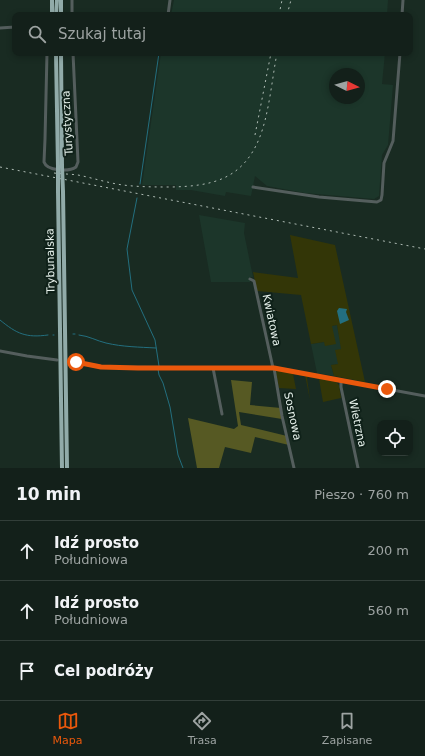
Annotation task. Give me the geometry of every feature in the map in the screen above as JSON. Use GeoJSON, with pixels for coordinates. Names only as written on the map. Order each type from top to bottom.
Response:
{"type":"FeatureCollection","features":[{"type":"Feature","properties":{"kind":"highway"},"geometry":{"type":"LineString","coordinates":[[52,0],[52,12]]}},
{"type":"Feature","properties":{"kind":"highway"},"geometry":{"type":"LineString","coordinates":[[56,12],[57,0]]}},
{"type":"Feature","properties":{"kind":"highway"},"geometry":{"type":"LineString","coordinates":[[61,0],[61,12]]}},
{"type":"Feature","properties":{"kind":"highway","name":"Trybunalska"},"geometry":{"type":"LineString","coordinates":[[56,56],[60,167]]}},
{"type":"Feature","properties":{"kind":"highway","name":"Trybunalska"},"geometry":{"type":"LineString","coordinates":[[61,56],[60,191],[62,468]]}},
{"type":"Feature","properties":{"kind":"highway","name":"Trybunalska"},"geometry":{"type":"LineString","coordinates":[[60,191],[67,468]]}},
{"type":"Feature","properties":{"kind":"street"},"geometry":{"type":"LineString","coordinates":[[72,0],[72,12]]}},
{"type":"Feature","properties":{"kind":"street"},"geometry":{"type":"LineString","coordinates":[[168,12],[170,0]]}},
{"type":"Feature","properties":{"kind":"street"},"geometry":{"type":"LineString","coordinates":[[402,12],[404,0]]}},
{"type":"Feature","properties":{"kind":"street"},"geometry":{"type":"LineString","coordinates":[[0,28],[12,26]]}},
{"type":"Feature","properties":{"kind":"street","name":"Turystyczna"},"geometry":{"type":"LineString","coordinates":[[47,56],[44,163],[50,168],[69,170],[76,167],[78,162],[73,56]]}},
{"type":"Feature","properties":{"kind":"street"},"geometry":{"type":"LineString","coordinates":[[253,187],[318,197],[377,202],[381,200],[384,162],[393,141],[400,56]]}},
{"type":"Feature","properties":{"kind":"street","name":"Kwiatowa"},"geometry":{"type":"LineString","coordinates":[[250,279],[254,281],[273,368]]}},
{"type":"Feature","properties":{"kind":"street"},"geometry":{"type":"LineString","coordinates":[[0,351],[58,360]]}},
{"type":"Feature","properties":{"kind":"street"},"geometry":{"type":"LineString","coordinates":[[69,361],[110,367],[273,368],[425,396]]}},
{"type":"Feature","properties":{"kind":"street"},"geometry":{"type":"LineString","coordinates":[[213,368],[222,414]]}},
{"type":"Feature","properties":{"kind":"street","name":"Sosnowa"},"geometry":{"type":"LineString","coordinates":[[273,368],[294,468]]}},
{"type":"Feature","properties":{"kind":"street","name":"Wietrzna"},"geometry":{"type":"LineString","coordinates":[[341,381],[341,388],[358,468]]}},
{"type":"Feature","properties":{"kind":"shaded area"},"geometry":{"type":"Polygon","coordinates":[[[174,0],[388,0],[387,12],[172,12],[174,0]]]}},
{"type":"Feature","properties":{"kind":"shaded area"},"geometry":{"type":"Polygon","coordinates":[[[161,56],[385,56],[382,84],[393,85],[388,145],[382,155],[379,196],[374,199],[305,193],[267,186],[255,176],[251,196],[226,192],[225,196],[191,190],[176,190],[176,185],[142,185],[161,56]]]}},
{"type":"Feature","properties":{"kind":"shaded area"},"geometry":{"type":"Polygon","coordinates":[[[199,215],[245,223],[244,233],[253,277],[250,277],[250,282],[211,282],[199,215]]]}},
{"type":"Feature","properties":{"kind":"shaded area"},"geometry":{"type":"Polygon","coordinates":[[[337,325],[342,349],[338,364],[331,365],[334,376],[317,373],[311,344],[324,342],[332,326],[337,325]]]}},
{"type":"Feature","properties":{"kind":"green space"},"geometry":{"type":"Polygon","coordinates":[[[290,235],[335,245],[365,382],[334,376],[331,365],[338,364],[335,350],[341,349],[337,325],[332,326],[336,344],[325,346],[324,342],[311,344],[301,295],[257,291],[253,272],[298,278],[290,235]]]}},
{"type":"Feature","properties":{"kind":"green space"},"geometry":{"type":"Polygon","coordinates":[[[278,370],[303,375],[293,374],[296,389],[279,388],[276,372],[278,370]]]}},
{"type":"Feature","properties":{"kind":"green space"},"geometry":{"type":"Polygon","coordinates":[[[305,375],[336,382],[339,385],[341,398],[323,402],[319,379],[308,377],[310,400],[305,375]]]}},
{"type":"Feature","properties":{"kind":"green space"},"geometry":{"type":"Polygon","coordinates":[[[231,380],[252,382],[250,405],[281,408],[282,419],[239,412],[241,425],[287,436],[289,445],[255,437],[251,453],[225,447],[219,468],[197,468],[188,418],[234,429],[238,426],[231,380]]]}},
{"type":"Feature","properties":{"kind":"water"},"geometry":{"type":"Polygon","coordinates":[[[339,308],[347,309],[346,312],[349,320],[340,324],[337,311],[339,308]]]}},
{"type":"Feature","properties":{"kind":"waterway"},"geometry":{"type":"LineString","coordinates":[[140,184],[159,56]]}},
{"type":"Feature","properties":{"kind":"waterway"},"geometry":{"type":"LineString","coordinates":[[137,198],[127,249],[132,290],[155,340],[159,366]]}},
{"type":"Feature","properties":{"kind":"waterway"},"geometry":{"type":"LineString","coordinates":[[0,320],[22,334],[34,336],[48,335]]}},
{"type":"Feature","properties":{"kind":"waterway"},"geometry":{"type":"LineString","coordinates":[[79,335],[112,344],[131,347],[156,348]]}},
{"type":"Feature","properties":{"kind":"waterway"},"geometry":{"type":"LineString","coordinates":[[158,369],[170,407],[178,455],[183,468]]}},
{"type":"Feature","properties":{"kind":"railway"},"geometry":{"type":"LineString","coordinates":[[280,12],[282,0]]}},
{"type":"Feature","properties":{"kind":"railway"},"geometry":{"type":"LineString","coordinates":[[288,12],[291,0]]}},
{"type":"Feature","properties":{"kind":"railway"},"geometry":{"type":"LineString","coordinates":[[255,135],[270,56]]}},
{"type":"Feature","properties":{"kind":"railway"},"geometry":{"type":"LineString","coordinates":[[54,173],[78,175],[123,185],[147,187],[200,185],[224,178],[244,164],[252,153],[259,139],[268,108],[277,56]]}},
{"type":"Feature","properties":{"kind":"railway"},"geometry":{"type":"LineString","coordinates":[[0,167],[425,249]]}},
{"type":"Feature","properties":{"kind":"route"},"geometry":{"type":"LineString","coordinates":[[76,362],[101,367],[278,368],[387,389]]}}]}
